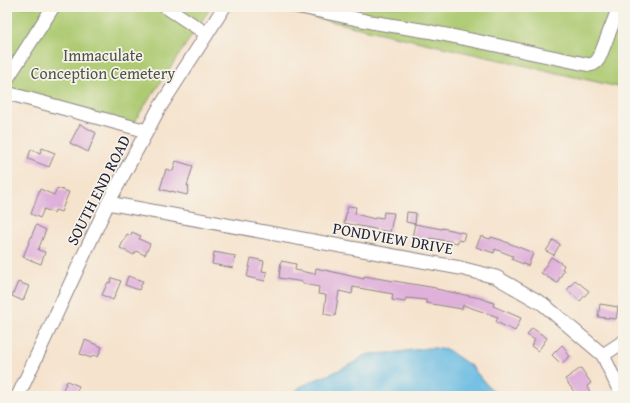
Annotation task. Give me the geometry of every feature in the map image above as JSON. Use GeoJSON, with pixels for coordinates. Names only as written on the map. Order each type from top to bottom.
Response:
{"type":"FeatureCollection","features":[{"type":"Feature","properties":{"kind":"street"},"geometry":{"type":"LineString","coordinates":[[7,79],[53,7]]}},
{"type":"Feature","properties":{"kind":"street"},"geometry":{"type":"LineString","coordinates":[[166,7],[207,34]]}},
{"type":"Feature","properties":{"kind":"street","name":"SOUTH END ROAD"},"geometry":{"type":"LineString","coordinates":[[18,396],[108,204],[158,110],[224,7]]}},
{"type":"Feature","properties":{"kind":"street"},"geometry":{"type":"LineString","coordinates":[[301,7],[371,22],[427,31],[590,65],[598,61],[619,7]]}},
{"type":"Feature","properties":{"kind":"street"},"geometry":{"type":"LineString","coordinates":[[7,93],[147,131]]}},
{"type":"Feature","properties":{"kind":"street","name":"PONDVIEW DRIVE"},"geometry":{"type":"LineString","coordinates":[[108,204],[460,268],[496,277],[544,304],[603,355],[622,396]]}},
{"type":"Feature","properties":{"kind":"street"},"geometry":{"type":"LineString","coordinates":[[603,355],[623,342]]}},
{"type":"Feature","properties":{"kind":"green space","name":"Immaculate Conception Cemetery"},"geometry":{"type":"Polygon","coordinates":[[[7,7],[211,7],[129,129],[7,98],[7,7]]]}},
{"type":"Feature","properties":{"kind":"green space"},"geometry":{"type":"Polygon","coordinates":[[[267,7],[623,7],[623,88],[267,7]]]}},
{"type":"Feature","properties":{"kind":"water"},"geometry":{"type":"Polygon","coordinates":[[[428,348],[448,350],[471,366],[486,384],[499,396],[290,396],[300,387],[331,374],[357,361],[363,356],[428,348]]]}},
{"type":"Feature","properties":{"kind":"building"},"geometry":{"type":"Polygon","coordinates":[[[80,124],[96,133],[88,152],[70,143],[80,124]]]}},
{"type":"Feature","properties":{"kind":"building"},"geometry":{"type":"Polygon","coordinates":[[[42,148],[55,153],[49,167],[28,159],[31,149],[40,153],[42,148]]]}},
{"type":"Feature","properties":{"kind":"building"},"geometry":{"type":"Polygon","coordinates":[[[176,161],[193,166],[187,186],[189,186],[187,195],[160,189],[166,169],[173,171],[176,161]]]}},
{"type":"Feature","properties":{"kind":"building"},"geometry":{"type":"Polygon","coordinates":[[[57,188],[69,192],[61,212],[55,210],[54,213],[44,209],[40,218],[31,214],[40,189],[54,195],[57,188]]]}},
{"type":"Feature","properties":{"kind":"building"},"geometry":{"type":"Polygon","coordinates":[[[348,206],[356,207],[355,214],[375,219],[376,217],[383,218],[384,212],[394,213],[390,232],[344,223],[348,206]]]}},
{"type":"Feature","properties":{"kind":"building"},"geometry":{"type":"Polygon","coordinates":[[[407,212],[416,213],[415,224],[406,222],[407,212]]]}},
{"type":"Feature","properties":{"kind":"building"},"geometry":{"type":"Polygon","coordinates":[[[415,224],[465,233],[463,241],[458,240],[458,243],[430,238],[429,240],[412,237],[415,224]]]}},
{"type":"Feature","properties":{"kind":"building"},"geometry":{"type":"Polygon","coordinates":[[[36,225],[46,230],[38,250],[45,252],[41,264],[23,257],[36,225]]]}},
{"type":"Feature","properties":{"kind":"building"},"geometry":{"type":"Polygon","coordinates":[[[132,232],[141,236],[139,239],[150,244],[145,255],[136,251],[134,255],[120,248],[127,234],[131,236],[132,232]]]}},
{"type":"Feature","properties":{"kind":"building"},"geometry":{"type":"Polygon","coordinates":[[[481,236],[501,240],[533,253],[528,266],[511,259],[513,256],[495,249],[494,253],[476,247],[481,236]]]}},
{"type":"Feature","properties":{"kind":"building"},"geometry":{"type":"Polygon","coordinates":[[[553,240],[560,244],[554,255],[546,251],[553,240]]]}},
{"type":"Feature","properties":{"kind":"building"},"geometry":{"type":"Polygon","coordinates":[[[214,252],[235,256],[233,268],[212,264],[214,252]]]}},
{"type":"Feature","properties":{"kind":"building"},"geometry":{"type":"Polygon","coordinates":[[[551,257],[564,265],[562,269],[564,270],[557,283],[541,273],[551,257]]]}},
{"type":"Feature","properties":{"kind":"building"},"geometry":{"type":"Polygon","coordinates":[[[251,258],[264,261],[262,271],[267,272],[265,281],[247,277],[251,258]]]}},
{"type":"Feature","properties":{"kind":"building"},"geometry":{"type":"Polygon","coordinates":[[[281,261],[296,264],[295,270],[315,274],[316,268],[364,279],[364,276],[436,288],[480,298],[494,303],[493,306],[521,318],[515,331],[496,322],[498,317],[463,305],[462,309],[426,303],[426,300],[406,298],[405,302],[392,300],[393,294],[353,287],[352,294],[339,291],[335,316],[324,314],[326,295],[318,294],[319,287],[303,284],[303,282],[279,278],[281,261]]]}},
{"type":"Feature","properties":{"kind":"building"},"geometry":{"type":"Polygon","coordinates":[[[128,276],[143,281],[139,290],[125,285],[128,276]]]}},
{"type":"Feature","properties":{"kind":"building"},"geometry":{"type":"Polygon","coordinates":[[[112,278],[121,281],[113,300],[102,295],[108,282],[110,283],[112,278]]]}},
{"type":"Feature","properties":{"kind":"building"},"geometry":{"type":"Polygon","coordinates":[[[575,280],[589,291],[580,301],[567,290],[575,280]]]}},
{"type":"Feature","properties":{"kind":"building"},"geometry":{"type":"Polygon","coordinates":[[[18,282],[29,286],[23,301],[12,296],[18,282]]]}},
{"type":"Feature","properties":{"kind":"building"},"geometry":{"type":"Polygon","coordinates":[[[600,304],[618,307],[616,319],[598,317],[600,304]]]}},
{"type":"Feature","properties":{"kind":"building"},"geometry":{"type":"Polygon","coordinates":[[[532,328],[547,338],[538,351],[531,346],[535,340],[527,335],[532,328]]]}},
{"type":"Feature","properties":{"kind":"building"},"geometry":{"type":"Polygon","coordinates":[[[85,340],[102,347],[98,357],[93,355],[91,358],[80,354],[85,340]]]}},
{"type":"Feature","properties":{"kind":"building"},"geometry":{"type":"Polygon","coordinates":[[[562,345],[568,352],[566,353],[570,356],[561,364],[552,355],[562,345]]]}},
{"type":"Feature","properties":{"kind":"building"},"geometry":{"type":"Polygon","coordinates":[[[581,368],[591,383],[587,386],[592,396],[577,396],[565,379],[581,368]]]}},
{"type":"Feature","properties":{"kind":"building"},"geometry":{"type":"Polygon","coordinates":[[[67,381],[79,386],[75,396],[60,396],[67,381]]]}}]}
